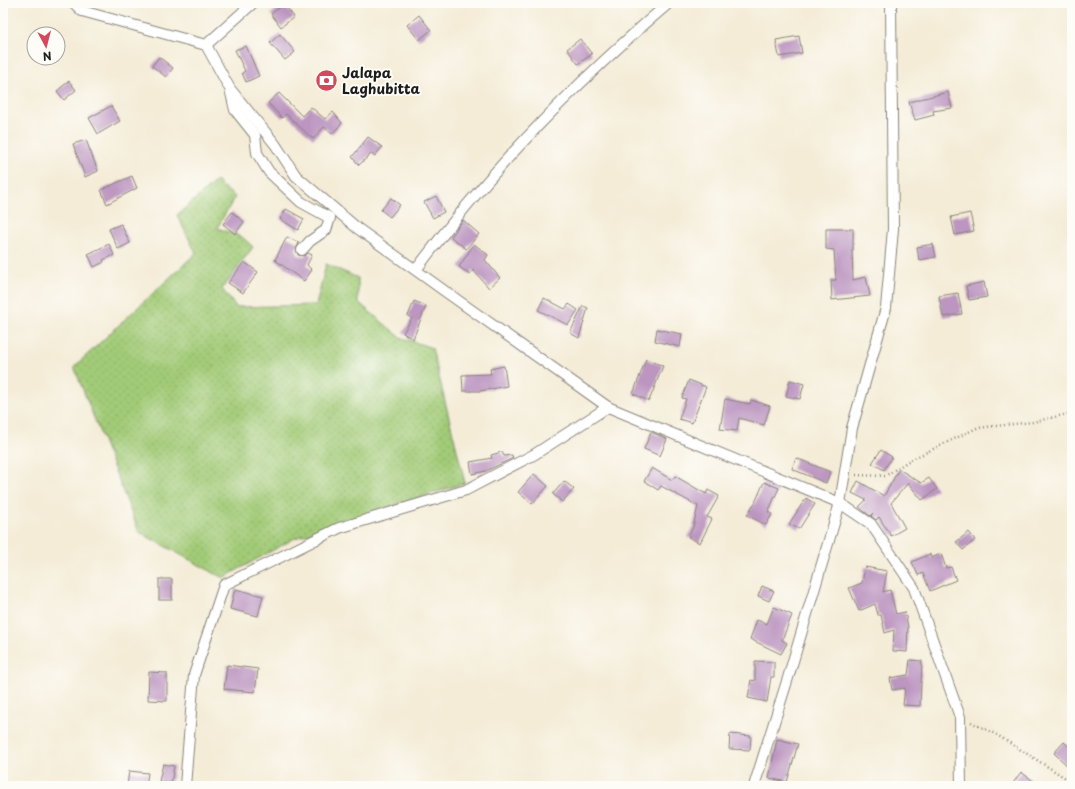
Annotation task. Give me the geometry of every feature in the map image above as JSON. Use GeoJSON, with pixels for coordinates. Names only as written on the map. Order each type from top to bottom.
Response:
{"type":"FeatureCollection","features":[{"type":"Feature","properties":{"kind":"street"},"geometry":{"type":"LineString","coordinates":[[74,3],[82,11],[206,45],[230,89],[274,144],[296,176],[357,228],[608,407],[840,503],[871,524],[914,588],[960,717],[962,786]]}},
{"type":"Feature","properties":{"kind":"street"},"geometry":{"type":"LineString","coordinates":[[206,45],[253,3]]}},
{"type":"Feature","properties":{"kind":"street"},"geometry":{"type":"LineString","coordinates":[[416,270],[469,202],[542,121],[574,89],[669,3]]}},
{"type":"Feature","properties":{"kind":"street"},"geometry":{"type":"LineString","coordinates":[[754,786],[840,503],[852,428],[886,308],[893,229],[891,3]]}},
{"type":"Feature","properties":{"kind":"street"},"geometry":{"type":"LineString","coordinates":[[230,89],[235,110],[254,135],[257,153],[269,172],[301,202],[330,218],[326,230],[310,241],[302,250]]}},
{"type":"Feature","properties":{"kind":"street"},"geometry":{"type":"LineString","coordinates":[[186,786],[194,675],[224,584],[339,528],[466,490],[535,454],[608,407]]}},
{"type":"Feature","properties":{"kind":"path"},"geometry":{"type":"LineString","coordinates":[[845,475],[885,476],[910,460],[977,428],[1033,422],[1072,413]]}},
{"type":"Feature","properties":{"kind":"path"},"geometry":{"type":"LineString","coordinates":[[960,717],[997,735],[1072,782]]}},
{"type":"Feature","properties":{"kind":"green space"},"geometry":{"type":"Polygon","coordinates":[[[216,181],[235,197],[217,228],[242,237],[253,247],[222,289],[236,307],[316,305],[326,264],[358,278],[358,302],[400,337],[432,348],[465,483],[295,538],[223,578],[139,532],[74,367],[196,253],[177,215],[216,181]]]}},
{"type":"Feature","properties":{"kind":"building"},"geometry":{"type":"Polygon","coordinates":[[[284,4],[294,17],[281,27],[271,14],[284,4]]]}},
{"type":"Feature","properties":{"kind":"building"},"geometry":{"type":"Polygon","coordinates":[[[419,15],[431,30],[419,40],[407,25],[419,15]]]}},
{"type":"Feature","properties":{"kind":"building"},"geometry":{"type":"Polygon","coordinates":[[[280,34],[295,52],[285,60],[270,43],[280,34]]]}},
{"type":"Feature","properties":{"kind":"building"},"geometry":{"type":"Polygon","coordinates":[[[799,36],[802,53],[779,57],[776,40],[799,36]]]}},
{"type":"Feature","properties":{"kind":"building"},"geometry":{"type":"Polygon","coordinates":[[[580,39],[592,54],[578,64],[567,49],[580,39]]]}},
{"type":"Feature","properties":{"kind":"building"},"geometry":{"type":"Polygon","coordinates":[[[246,46],[259,76],[246,82],[242,73],[245,71],[235,50],[246,46]]]}},
{"type":"Feature","properties":{"kind":"building"},"geometry":{"type":"Polygon","coordinates":[[[159,57],[173,68],[166,77],[152,66],[159,57]]]}},
{"type":"Feature","properties":{"kind":"building"},"geometry":{"type":"Polygon","coordinates":[[[69,81],[76,90],[64,100],[57,91],[69,81]]]}},
{"type":"Feature","properties":{"kind":"building"},"geometry":{"type":"Polygon","coordinates":[[[948,92],[952,108],[933,111],[934,115],[915,120],[909,102],[948,92]]]}},
{"type":"Feature","properties":{"kind":"building"},"geometry":{"type":"Polygon","coordinates":[[[279,93],[302,116],[311,107],[325,119],[333,112],[342,123],[332,134],[324,127],[313,139],[286,114],[282,118],[268,103],[279,93]]]}},
{"type":"Feature","properties":{"kind":"building"},"geometry":{"type":"Polygon","coordinates":[[[111,106],[120,121],[98,134],[89,118],[111,106]]]}},
{"type":"Feature","properties":{"kind":"building"},"geometry":{"type":"Polygon","coordinates":[[[368,137],[382,147],[375,156],[372,153],[359,165],[352,157],[368,137]]]}},
{"type":"Feature","properties":{"kind":"building"},"geometry":{"type":"Polygon","coordinates":[[[86,140],[98,171],[85,177],[73,144],[86,140]]]}},
{"type":"Feature","properties":{"kind":"building"},"geometry":{"type":"Polygon","coordinates":[[[132,176],[137,188],[107,204],[101,190],[132,176]]]}},
{"type":"Feature","properties":{"kind":"building"},"geometry":{"type":"Polygon","coordinates":[[[436,196],[444,212],[433,218],[424,202],[436,196]]]}},
{"type":"Feature","properties":{"kind":"building"},"geometry":{"type":"Polygon","coordinates":[[[391,198],[400,205],[390,217],[381,210],[391,198]]]}},
{"type":"Feature","properties":{"kind":"building"},"geometry":{"type":"Polygon","coordinates":[[[286,209],[304,219],[298,230],[280,219],[286,209]]]}},
{"type":"Feature","properties":{"kind":"building"},"geometry":{"type":"Polygon","coordinates":[[[232,212],[244,222],[235,234],[223,224],[232,212]]]}},
{"type":"Feature","properties":{"kind":"building"},"geometry":{"type":"Polygon","coordinates":[[[970,213],[974,231],[955,235],[951,217],[970,213]]]}},
{"type":"Feature","properties":{"kind":"building"},"geometry":{"type":"Polygon","coordinates":[[[463,220],[479,234],[466,249],[451,237],[463,220]]]}},
{"type":"Feature","properties":{"kind":"building"},"geometry":{"type":"Polygon","coordinates":[[[121,224],[130,243],[118,249],[109,229],[121,224]]]}},
{"type":"Feature","properties":{"kind":"building"},"geometry":{"type":"Polygon","coordinates":[[[826,229],[853,229],[853,280],[866,277],[870,296],[832,300],[831,280],[836,280],[834,250],[826,249],[826,229]]]}},
{"type":"Feature","properties":{"kind":"building"},"geometry":{"type":"Polygon","coordinates":[[[287,237],[299,243],[296,249],[298,255],[304,256],[308,253],[312,255],[307,265],[312,270],[304,281],[275,260],[287,237]]]}},
{"type":"Feature","properties":{"kind":"building"},"geometry":{"type":"Polygon","coordinates":[[[109,244],[114,255],[103,260],[104,262],[94,267],[88,254],[109,244]]]}},
{"type":"Feature","properties":{"kind":"building"},"geometry":{"type":"Polygon","coordinates":[[[474,244],[488,255],[485,260],[500,278],[489,288],[473,270],[470,274],[459,267],[474,244]]]}},
{"type":"Feature","properties":{"kind":"building"},"geometry":{"type":"Polygon","coordinates":[[[933,244],[936,257],[919,260],[917,247],[933,244]]]}},
{"type":"Feature","properties":{"kind":"building"},"geometry":{"type":"Polygon","coordinates":[[[244,262],[258,272],[243,293],[228,283],[244,262]]]}},
{"type":"Feature","properties":{"kind":"building"},"geometry":{"type":"Polygon","coordinates":[[[984,282],[987,297],[969,300],[966,286],[984,282]]]}},
{"type":"Feature","properties":{"kind":"building"},"geometry":{"type":"Polygon","coordinates":[[[958,293],[962,314],[943,317],[939,296],[958,293]]]}},
{"type":"Feature","properties":{"kind":"building"},"geometry":{"type":"Polygon","coordinates":[[[544,298],[565,309],[569,304],[578,310],[568,325],[538,310],[544,298]]]}},
{"type":"Feature","properties":{"kind":"building"},"geometry":{"type":"Polygon","coordinates":[[[414,301],[426,306],[413,339],[403,333],[412,318],[408,316],[414,301]]]}},
{"type":"Feature","properties":{"kind":"building"},"geometry":{"type":"Polygon","coordinates":[[[583,306],[588,308],[579,338],[570,333],[583,306]]]}},
{"type":"Feature","properties":{"kind":"building"},"geometry":{"type":"Polygon","coordinates":[[[657,329],[682,334],[680,347],[655,341],[657,329]]]}},
{"type":"Feature","properties":{"kind":"building"},"geometry":{"type":"Polygon","coordinates":[[[646,359],[663,366],[649,401],[633,394],[646,359]]]}},
{"type":"Feature","properties":{"kind":"building"},"geometry":{"type":"Polygon","coordinates":[[[504,366],[507,386],[480,391],[463,391],[462,375],[491,374],[490,369],[504,366]]]}},
{"type":"Feature","properties":{"kind":"building"},"geometry":{"type":"Polygon","coordinates":[[[689,380],[706,387],[692,423],[679,419],[686,399],[682,398],[689,380]]]}},
{"type":"Feature","properties":{"kind":"building"},"geometry":{"type":"Polygon","coordinates":[[[790,380],[804,384],[800,399],[786,396],[790,380]]]}},
{"type":"Feature","properties":{"kind":"building"},"geometry":{"type":"Polygon","coordinates":[[[725,399],[750,404],[751,400],[770,406],[764,425],[739,418],[737,431],[720,429],[725,399]]]}},
{"type":"Feature","properties":{"kind":"building"},"geometry":{"type":"Polygon","coordinates":[[[651,432],[667,439],[660,456],[644,449],[651,432]]]}},
{"type":"Feature","properties":{"kind":"building"},"geometry":{"type":"Polygon","coordinates":[[[881,450],[892,457],[884,470],[872,463],[881,450]]]}},
{"type":"Feature","properties":{"kind":"building"},"geometry":{"type":"Polygon","coordinates":[[[502,452],[504,456],[512,455],[513,458],[486,471],[472,474],[470,462],[492,458],[491,455],[502,452]]]}},
{"type":"Feature","properties":{"kind":"building"},"geometry":{"type":"Polygon","coordinates":[[[796,458],[830,472],[826,483],[792,469],[796,458]]]}},
{"type":"Feature","properties":{"kind":"building"},"geometry":{"type":"Polygon","coordinates":[[[652,468],[672,480],[675,476],[706,494],[708,490],[719,496],[707,517],[712,519],[700,543],[688,537],[693,527],[698,506],[661,486],[658,490],[644,481],[652,468]]]}},
{"type":"Feature","properties":{"kind":"building"},"geometry":{"type":"Polygon","coordinates":[[[899,469],[921,483],[929,478],[937,489],[922,500],[908,483],[891,503],[905,528],[891,536],[879,517],[876,520],[871,516],[873,513],[870,516],[859,507],[866,500],[852,493],[858,481],[884,496],[899,469]]]}},
{"type":"Feature","properties":{"kind":"building"},"geometry":{"type":"Polygon","coordinates":[[[534,474],[548,486],[532,504],[518,492],[534,474]]]}},
{"type":"Feature","properties":{"kind":"building"},"geometry":{"type":"Polygon","coordinates":[[[564,481],[574,489],[562,502],[553,494],[564,481]]]}},
{"type":"Feature","properties":{"kind":"building"},"geometry":{"type":"Polygon","coordinates":[[[764,482],[779,488],[768,512],[772,514],[766,525],[747,515],[754,505],[764,482]]]}},
{"type":"Feature","properties":{"kind":"building"},"geometry":{"type":"Polygon","coordinates":[[[806,498],[815,504],[799,529],[789,524],[806,498]]]}},
{"type":"Feature","properties":{"kind":"building"},"geometry":{"type":"Polygon","coordinates":[[[969,532],[975,540],[963,550],[956,542],[969,532]]]}},
{"type":"Feature","properties":{"kind":"building"},"geometry":{"type":"Polygon","coordinates":[[[930,554],[931,558],[941,554],[946,568],[951,567],[956,580],[930,591],[923,573],[918,575],[912,562],[930,554]]]}},
{"type":"Feature","properties":{"kind":"building"},"geometry":{"type":"Polygon","coordinates":[[[865,567],[887,571],[883,592],[890,590],[896,614],[905,612],[908,627],[907,652],[893,651],[894,630],[885,633],[881,615],[878,615],[875,604],[859,611],[849,588],[862,583],[865,567]]]}},
{"type":"Feature","properties":{"kind":"building"},"geometry":{"type":"Polygon","coordinates":[[[159,579],[172,579],[172,600],[159,600],[159,579]]]}},
{"type":"Feature","properties":{"kind":"building"},"geometry":{"type":"Polygon","coordinates":[[[762,586],[774,591],[769,601],[758,596],[762,586]]]}},
{"type":"Feature","properties":{"kind":"building"},"geometry":{"type":"Polygon","coordinates":[[[235,589],[263,596],[258,616],[230,609],[235,589]]]}},
{"type":"Feature","properties":{"kind":"building"},"geometry":{"type":"Polygon","coordinates":[[[774,607],[792,615],[782,640],[787,643],[781,654],[750,639],[757,620],[767,624],[774,607]]]}},
{"type":"Feature","properties":{"kind":"building"},"geometry":{"type":"Polygon","coordinates":[[[910,660],[922,661],[920,706],[903,705],[905,688],[892,690],[890,678],[908,675],[910,660]]]}},
{"type":"Feature","properties":{"kind":"building"},"geometry":{"type":"Polygon","coordinates":[[[755,661],[774,662],[774,677],[771,677],[767,702],[748,698],[751,680],[755,681],[755,661]]]}},
{"type":"Feature","properties":{"kind":"building"},"geometry":{"type":"Polygon","coordinates":[[[227,665],[258,669],[255,692],[224,689],[227,665]]]}},
{"type":"Feature","properties":{"kind":"building"},"geometry":{"type":"Polygon","coordinates":[[[149,672],[167,673],[167,701],[148,700],[149,672]]]}},
{"type":"Feature","properties":{"kind":"building"},"geometry":{"type":"Polygon","coordinates":[[[730,734],[751,736],[750,750],[729,749],[730,734]]]}},
{"type":"Feature","properties":{"kind":"building"},"geometry":{"type":"Polygon","coordinates":[[[777,739],[798,744],[787,782],[769,778],[777,739]]]}},
{"type":"Feature","properties":{"kind":"building"},"geometry":{"type":"Polygon","coordinates":[[[1064,742],[1072,749],[1072,770],[1054,753],[1064,742]]]}},
{"type":"Feature","properties":{"kind":"building"},"geometry":{"type":"Polygon","coordinates":[[[163,764],[174,766],[171,784],[159,781],[163,764]]]}},
{"type":"Feature","properties":{"kind":"building"},"geometry":{"type":"Polygon","coordinates":[[[129,771],[148,773],[146,786],[127,786],[129,771]]]}},
{"type":"Feature","properties":{"kind":"building"},"geometry":{"type":"Polygon","coordinates":[[[1021,772],[1040,786],[1011,786],[1021,772]]]}},
{"type":"Feature","properties":{"kind":"place","name":"Jalapa Laghubitta"},"geometry":{"type":"Point","coordinates":[327,81]}}]}
